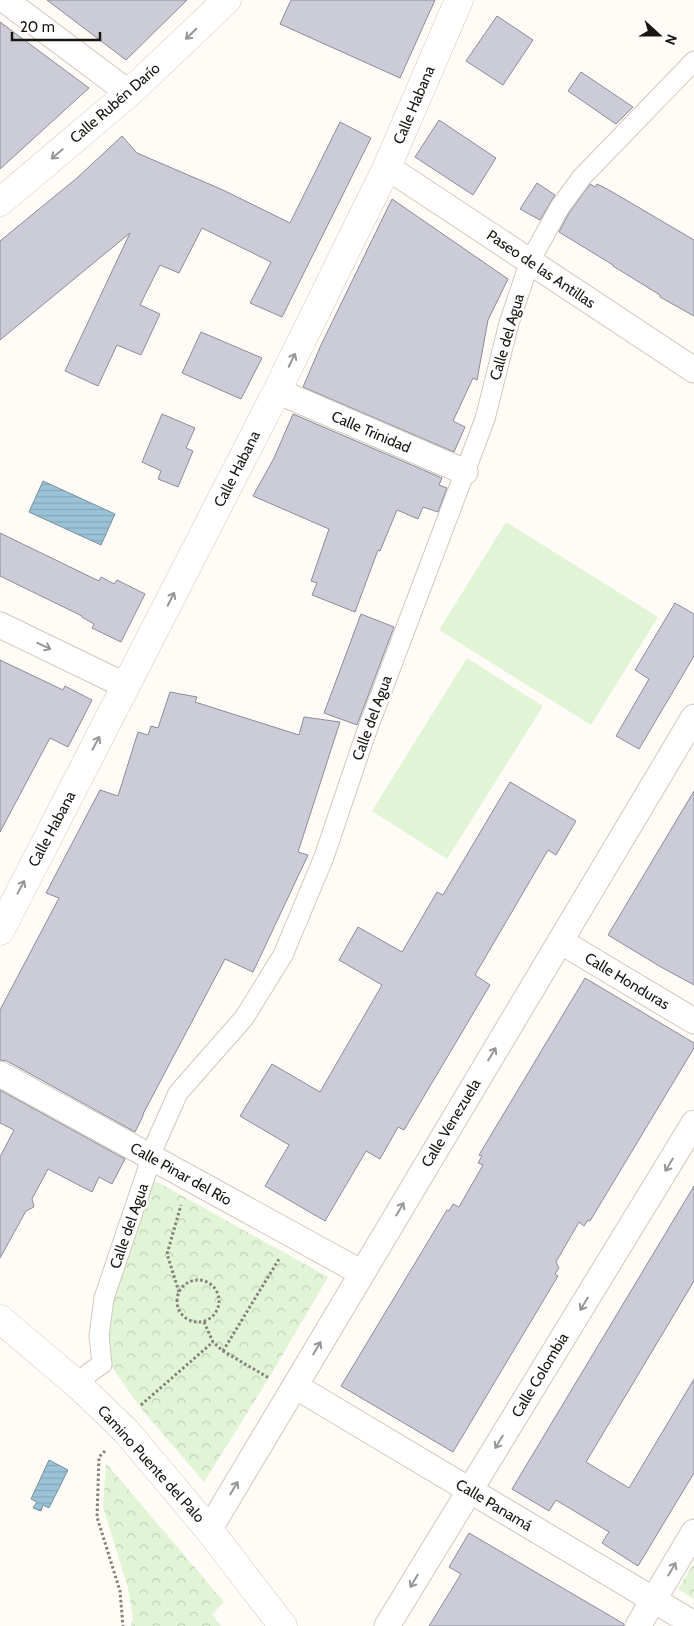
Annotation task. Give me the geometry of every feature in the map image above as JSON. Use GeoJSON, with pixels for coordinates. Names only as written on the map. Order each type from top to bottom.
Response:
{"type":"FeatureCollection","features":[{"type":"Feature","properties":{"kind":"street"},"geometry":{"type":"LineString","coordinates":[[5,0],[129,94]]}},
{"type":"Feature","properties":{"kind":"street","name":"Calle Rubén Darío"},"geometry":{"type":"LineString","coordinates":[[0,202],[129,94],[226,0]]}},
{"type":"Feature","properties":{"kind":"street","name":"Calle Habana"},"geometry":{"type":"LineString","coordinates":[[0,931],[277,391],[387,167],[459,0]]}},
{"type":"Feature","properties":{"kind":"street","name":"Calle del Agua"},"geometry":{"type":"LineString","coordinates":[[79,1386],[89,1373],[102,1364],[99,1336],[104,1298],[147,1171],[150,1156],[178,1093],[244,1018],[283,955],[324,857],[366,733],[485,419],[508,323],[530,261],[560,207],[582,177],[694,62]]}},
{"type":"Feature","properties":{"kind":"street","name":"Paseo de las Antillas"},"geometry":{"type":"LineString","coordinates":[[387,167],[694,370]]}},
{"type":"Feature","properties":{"kind":"street","name":"Calle Trinidad"},"geometry":{"type":"LineString","coordinates":[[277,391],[465,472]]}},
{"type":"Feature","properties":{"kind":"street"},"geometry":{"type":"LineString","coordinates":[[0,625],[126,686]]}},
{"type":"Feature","properties":{"kind":"street","name":"Calle Venezuela"},"geometry":{"type":"LineString","coordinates":[[209,1530],[694,717]]}},
{"type":"Feature","properties":{"kind":"street","name":"Calle Honduras"},"geometry":{"type":"LineString","coordinates":[[560,941],[694,1021]]}},
{"type":"Feature","properties":{"kind":"street","name":"Calle Pinar del Río"},"geometry":{"type":"LineString","coordinates":[[0,1074],[362,1273]]}},
{"type":"Feature","properties":{"kind":"street","name":"Calle Colombia"},"geometry":{"type":"LineString","coordinates":[[386,1626],[694,1124]]}},
{"type":"Feature","properties":{"kind":"street","name":"Camino Puente del Palo"},"geometry":{"type":"LineString","coordinates":[[0,1319],[79,1386],[126,1431],[209,1530],[283,1626]]}},
{"type":"Feature","properties":{"kind":"street","name":"Calle Panamá"},"geometry":{"type":"LineString","coordinates":[[295,1386],[694,1624]]}},
{"type":"Feature","properties":{"kind":"street"},"geometry":{"type":"LineString","coordinates":[[638,1626],[694,1532]]}},
{"type":"Feature","properties":{"kind":"path"},"geometry":{"type":"LineString","coordinates":[[179,1292],[167,1254],[183,1197]]}},
{"type":"Feature","properties":{"kind":"path"},"geometry":{"type":"LineString","coordinates":[[223,1350],[283,1253]]}},
{"type":"Feature","properties":{"kind":"path"},"geometry":{"type":"LineString","coordinates":[[195,1280],[209,1283],[218,1293],[218,1307],[211,1319],[204,1322],[184,1318],[177,1306],[176,1299],[182,1286],[195,1280]]}},
{"type":"Feature","properties":{"kind":"path"},"geometry":{"type":"LineString","coordinates":[[204,1322],[213,1342],[269,1378]]}},
{"type":"Feature","properties":{"kind":"path"},"geometry":{"type":"LineString","coordinates":[[139,1406],[213,1342]]}},
{"type":"Feature","properties":{"kind":"path"},"geometry":{"type":"LineString","coordinates":[[124,1626],[120,1591],[97,1517],[99,1457],[126,1431]]}},
{"type":"Feature","properties":{"kind":"green space"},"geometry":{"type":"Polygon","coordinates":[[[506,522],[658,617],[591,725],[439,630],[506,522]]]}},
{"type":"Feature","properties":{"kind":"green space"},"geometry":{"type":"Polygon","coordinates":[[[467,658],[543,706],[447,859],[372,811],[467,658]]]}},
{"type":"Feature","properties":{"kind":"green space"},"geometry":{"type":"Polygon","coordinates":[[[152,1179],[328,1277],[269,1378],[204,1482],[139,1406],[107,1360],[104,1329],[113,1294],[152,1179]]]}},
{"type":"Feature","properties":{"kind":"green space"},"geometry":{"type":"Polygon","coordinates":[[[106,1463],[224,1602],[212,1614],[221,1626],[131,1626],[133,1617],[128,1588],[103,1507],[106,1463]]]}},
{"type":"Feature","properties":{"kind":"green space"},"geometry":{"type":"Polygon","coordinates":[[[694,1563],[694,1599],[678,1589],[694,1563]]]}},
{"type":"Feature","properties":{"kind":"water"},"geometry":{"type":"Polygon","coordinates":[[[43,481],[115,514],[101,545],[29,512],[43,481]]]}},
{"type":"Feature","properties":{"kind":"water"},"geometry":{"type":"Polygon","coordinates":[[[49,1460],[68,1470],[49,1508],[43,1505],[41,1511],[33,1508],[37,1502],[31,1499],[49,1460]]]}},
{"type":"Feature","properties":{"kind":"building"},"geometry":{"type":"Polygon","coordinates":[[[47,0],[187,0],[126,60],[47,0]]]}},
{"type":"Feature","properties":{"kind":"building"},"geometry":{"type":"Polygon","coordinates":[[[291,0],[435,0],[400,78],[280,24],[291,0]]]}},
{"type":"Feature","properties":{"kind":"building"},"geometry":{"type":"Polygon","coordinates":[[[497,16],[533,40],[503,85],[466,61],[497,16]]]}},
{"type":"Feature","properties":{"kind":"building"},"geometry":{"type":"Polygon","coordinates":[[[0,22],[89,88],[0,169],[0,22]]]}},
{"type":"Feature","properties":{"kind":"building"},"geometry":{"type":"Polygon","coordinates":[[[581,72],[633,107],[616,124],[568,91],[581,72]]]}},
{"type":"Feature","properties":{"kind":"building"},"geometry":{"type":"Polygon","coordinates":[[[439,120],[496,158],[473,195],[415,157],[439,120]]]}},
{"type":"Feature","properties":{"kind":"building"},"geometry":{"type":"Polygon","coordinates":[[[340,122],[371,138],[282,317],[250,303],[271,262],[202,228],[179,273],[160,265],[140,305],[160,314],[141,355],[117,345],[98,386],[65,371],[130,233],[0,340],[0,241],[77,178],[122,136],[137,153],[223,190],[290,223],[340,122]]]}},
{"type":"Feature","properties":{"kind":"building"},"geometry":{"type":"Polygon","coordinates":[[[537,183],[555,195],[540,220],[520,209],[537,183]]]}},
{"type":"Feature","properties":{"kind":"building"},"geometry":{"type":"Polygon","coordinates":[[[590,184],[595,187],[597,184],[609,190],[694,240],[694,316],[660,297],[660,295],[559,232],[569,213],[590,184]]]}},
{"type":"Feature","properties":{"kind":"building"},"geometry":{"type":"Polygon","coordinates":[[[392,199],[508,279],[488,320],[477,380],[473,378],[453,421],[465,427],[454,452],[303,387],[321,345],[392,199]]]}},
{"type":"Feature","properties":{"kind":"building"},"geometry":{"type":"Polygon","coordinates":[[[201,332],[262,358],[241,399],[182,373],[201,332]]]}},
{"type":"Feature","properties":{"kind":"building"},"geometry":{"type":"Polygon","coordinates":[[[162,414],[195,428],[186,448],[193,451],[178,487],[158,479],[161,471],[142,462],[162,414]]]}},
{"type":"Feature","properties":{"kind":"building"},"geometry":{"type":"Polygon","coordinates":[[[293,414],[442,478],[439,485],[447,488],[438,512],[423,507],[418,519],[397,510],[380,551],[378,550],[355,612],[312,595],[317,583],[311,581],[329,529],[253,496],[274,458],[293,414]]]}},
{"type":"Feature","properties":{"kind":"building"},"geometry":{"type":"Polygon","coordinates":[[[0,533],[99,581],[101,577],[114,584],[117,580],[145,594],[121,642],[92,628],[94,624],[82,616],[0,576],[0,533]]]}},
{"type":"Feature","properties":{"kind":"building"},"geometry":{"type":"Polygon","coordinates":[[[675,603],[694,614],[694,656],[639,749],[616,736],[649,679],[635,670],[675,603]]]}},
{"type":"Feature","properties":{"kind":"building"},"geometry":{"type":"Polygon","coordinates":[[[361,614],[394,627],[357,725],[324,713],[361,614]]]}},
{"type":"Feature","properties":{"kind":"building"},"geometry":{"type":"Polygon","coordinates":[[[0,660],[63,690],[65,686],[92,700],[68,747],[50,738],[0,832],[0,660]]]}},
{"type":"Feature","properties":{"kind":"building"},"geometry":{"type":"Polygon","coordinates":[[[170,692],[197,697],[195,702],[299,735],[304,717],[340,722],[298,852],[308,855],[253,972],[225,959],[135,1132],[7,1061],[0,1060],[0,1010],[59,898],[46,893],[100,790],[118,796],[138,732],[148,735],[151,726],[158,728],[170,692]]]}},
{"type":"Feature","properties":{"kind":"building"},"geometry":{"type":"Polygon","coordinates":[[[510,782],[576,821],[556,855],[548,850],[475,975],[490,985],[404,1130],[398,1127],[380,1159],[366,1151],[325,1221],[265,1186],[289,1145],[240,1116],[272,1064],[320,1092],[382,985],[339,960],[358,927],[402,952],[437,892],[443,895],[510,782]]]}},
{"type":"Feature","properties":{"kind":"building"},"geometry":{"type":"Polygon","coordinates":[[[694,791],[694,985],[608,935],[694,791]]]}},
{"type":"Feature","properties":{"kind":"building"},"geometry":{"type":"Polygon","coordinates":[[[585,978],[694,1043],[694,1048],[590,1221],[588,1220],[584,1226],[579,1222],[556,1262],[559,1268],[555,1274],[558,1276],[453,1452],[341,1386],[447,1210],[449,1211],[453,1204],[459,1207],[483,1165],[478,1163],[482,1156],[479,1155],[585,978]]]}},
{"type":"Feature","properties":{"kind":"building"},"geometry":{"type":"Polygon","coordinates":[[[0,1090],[125,1159],[112,1184],[99,1177],[92,1192],[48,1169],[32,1199],[34,1207],[26,1211],[0,1258],[0,1157],[14,1130],[0,1123],[0,1090]]]}},
{"type":"Feature","properties":{"kind":"building"},"geometry":{"type":"Polygon","coordinates":[[[694,1186],[694,1281],[586,1462],[629,1488],[694,1379],[694,1473],[638,1566],[602,1543],[609,1532],[556,1500],[549,1511],[512,1489],[694,1186]]]}},
{"type":"Feature","properties":{"kind":"building"},"geometry":{"type":"Polygon","coordinates":[[[469,1533],[624,1624],[624,1626],[429,1626],[461,1574],[449,1567],[469,1533]]]}}]}
